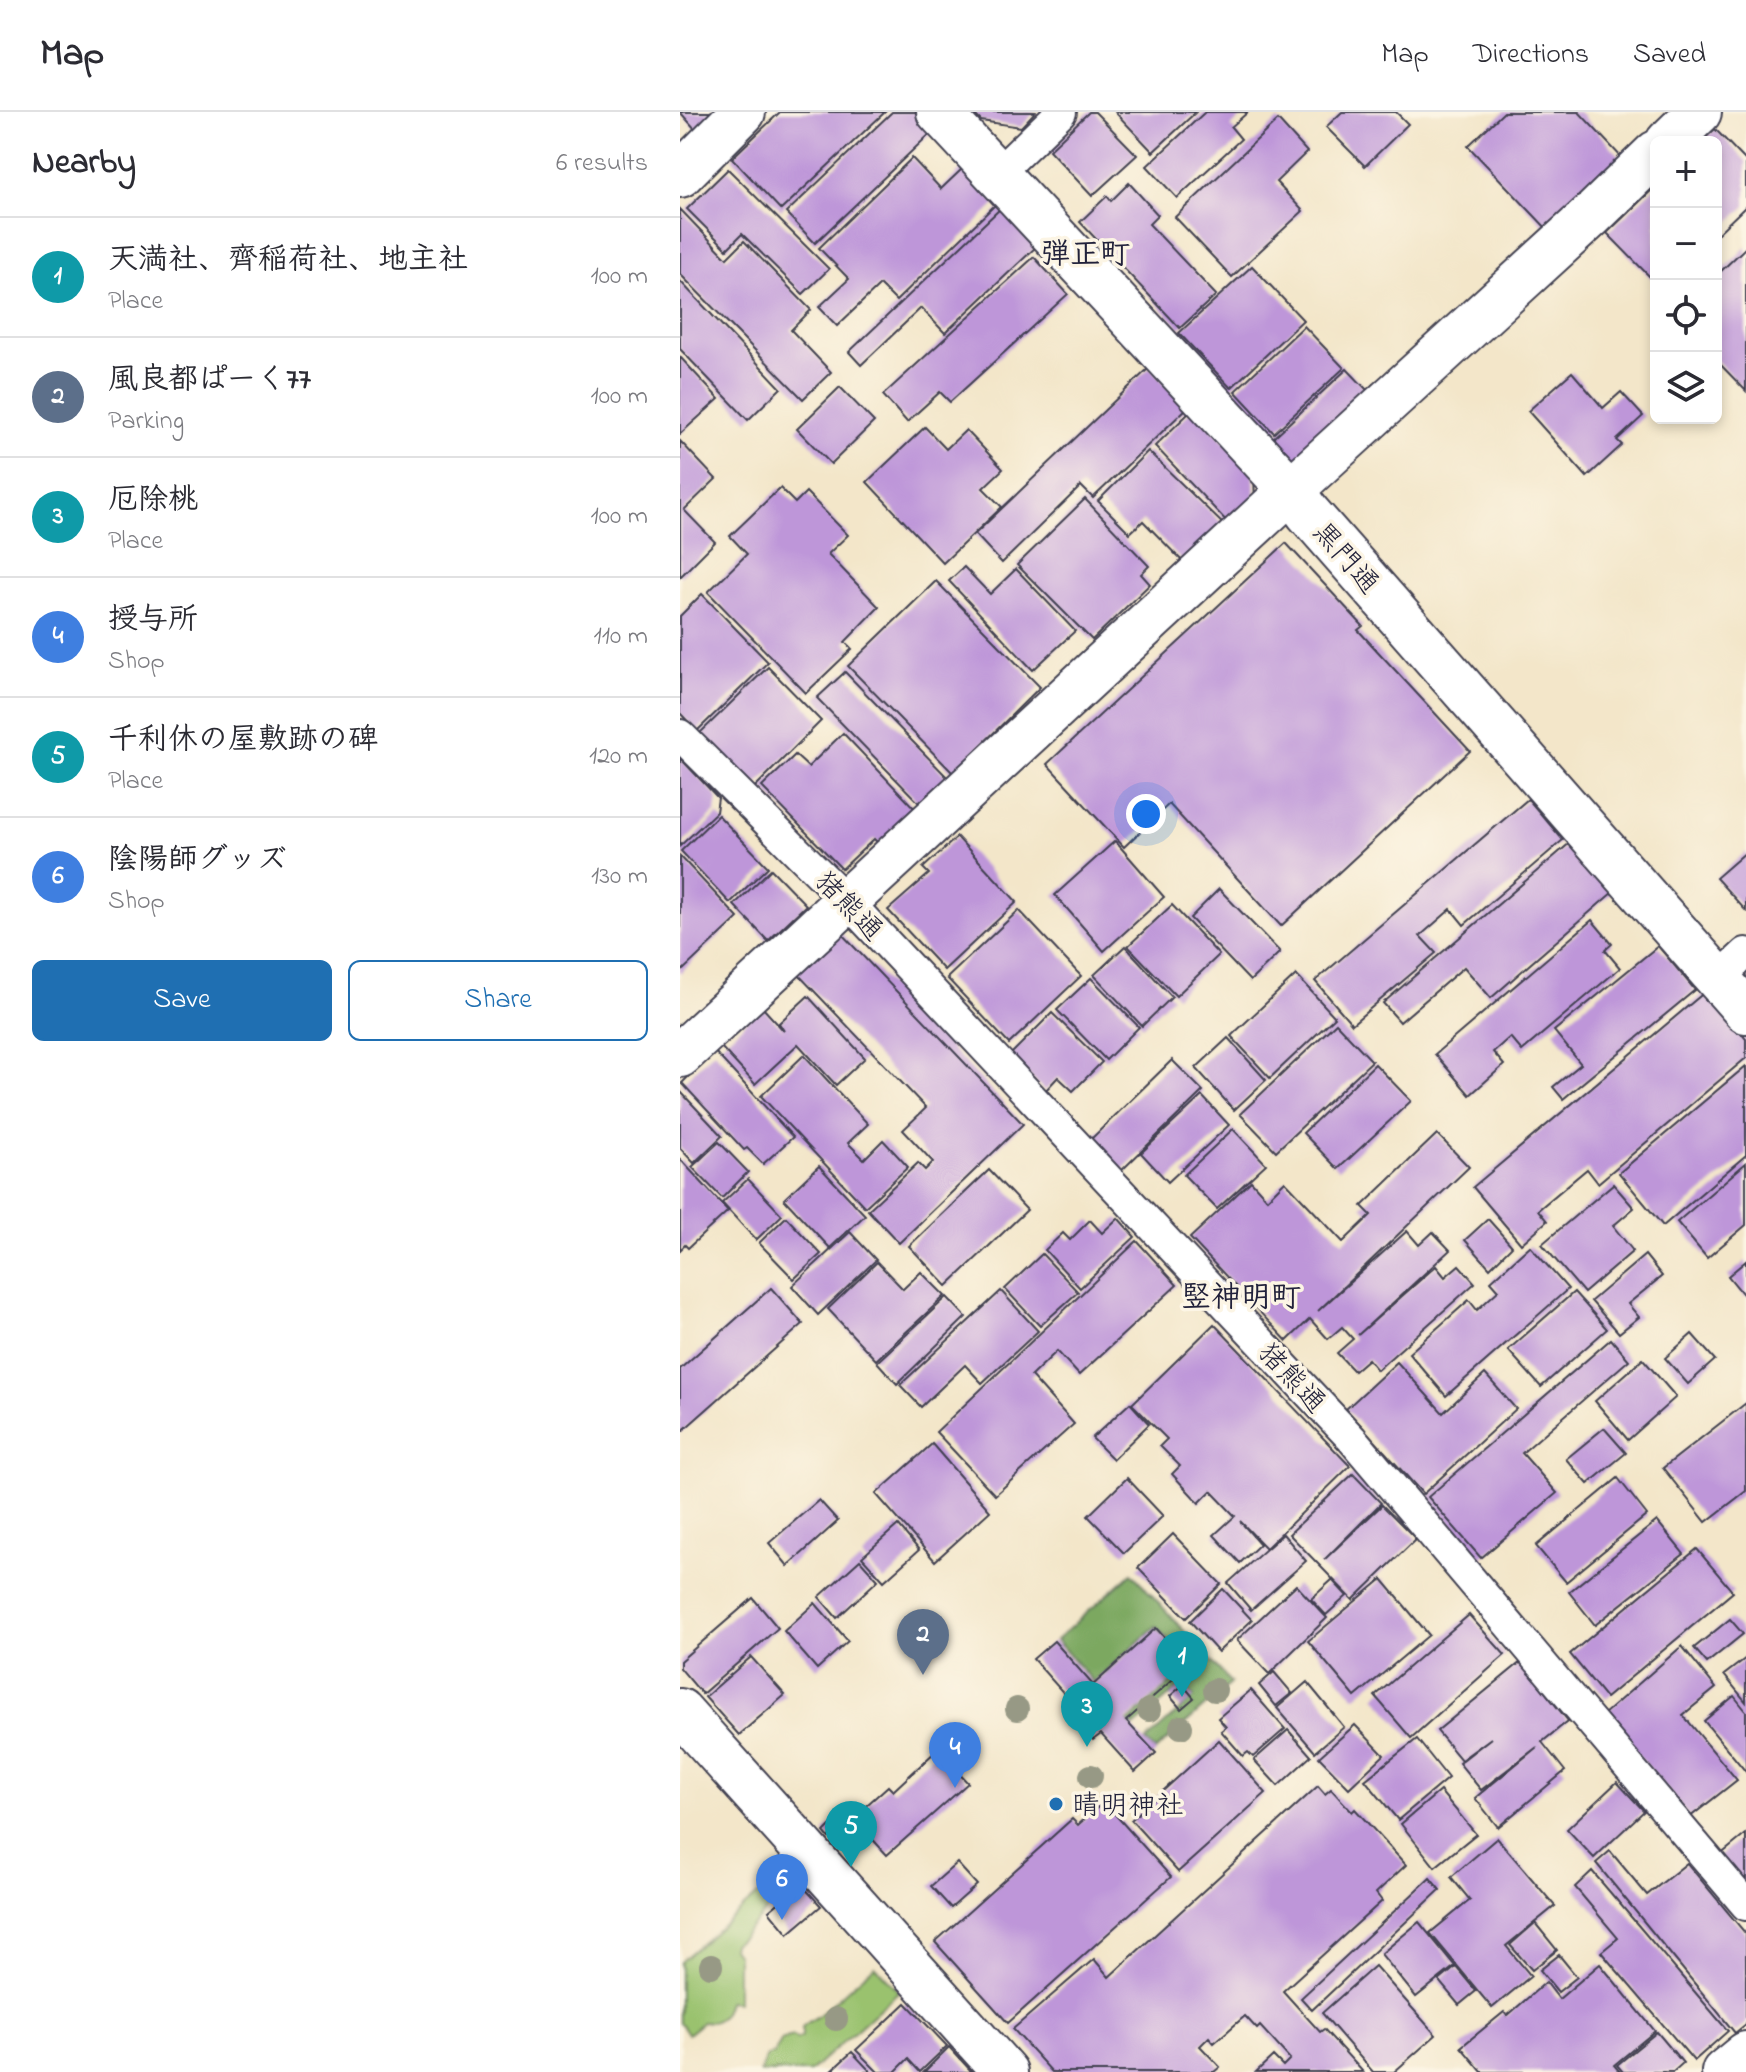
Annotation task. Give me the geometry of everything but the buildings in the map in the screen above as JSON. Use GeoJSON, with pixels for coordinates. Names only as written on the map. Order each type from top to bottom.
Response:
{"type":"FeatureCollection","features":[{"type":"Feature","properties":{"kind":"street"},"geometry":{"type":"LineString","coordinates":[[680,175],[743,112]]}},
{"type":"Feature","properties":{"kind":"street","name":"黒門通"},"geometry":{"type":"LineString","coordinates":[[939,112],[1291,490],[1308,513],[1732,966],[1746,1011]]}},
{"type":"Feature","properties":{"kind":"street"},"geometry":{"type":"LineString","coordinates":[[1674,136],[1699,112]]}},
{"type":"Feature","properties":{"kind":"street"},"geometry":{"type":"LineString","coordinates":[[680,1055],[1650,159]]}},
{"type":"Feature","properties":{"kind":"street"},"geometry":{"type":"LineString","coordinates":[[680,1711],[1005,2072]]}},
{"type":"Feature","properties":{"kind":"street"},"geometry":{"type":"LineString","coordinates":[[1724,2072],[1746,2054]]}},
{"type":"Feature","properties":{"kind":"lane"},"geometry":{"type":"LineString","coordinates":[[997,174],[1061,112]]}},
{"type":"Feature","properties":{"kind":"lane","name":"猪熊通"},"geometry":{"type":"LineString","coordinates":[[680,735],[847,901],[1352,1439],[1746,1905]]}},
{"type":"Feature","properties":{"kind":"green space"},"geometry":{"type":"Polygon","coordinates":[[[1132,1573],[1231,1683],[1155,1751],[1146,1741],[1194,1697],[1183,1684],[1134,1727],[1128,1722],[1191,1665],[1156,1626],[1093,1682],[1056,1640],[1132,1573]]]}},
{"type":"Feature","properties":{"kind":"green space"},"geometry":{"type":"Polygon","coordinates":[[[787,1870],[798,1882],[733,1944],[737,1955],[737,2002],[728,2001],[720,2017],[714,2021],[704,2021],[688,2034],[680,2023],[680,1962],[787,1870]]]}},
{"type":"Feature","properties":{"kind":"green space"},"geometry":{"type":"Polygon","coordinates":[[[875,1966],[899,1991],[810,2072],[760,2072],[767,2056],[774,2054],[782,2039],[802,2036],[802,2027],[875,1966]]]}},
{"type":"Feature","properties":{"kind":"place","name":"風良都ぱーく77"},"geometry":{"type":"Point","coordinates":[923,1675]}},
{"type":"Feature","properties":{"kind":"place","name":"天満社、齊稲荷社、地主社"},"geometry":{"type":"Point","coordinates":[1182,1697]}},
{"type":"Feature","properties":{"kind":"place","name":"厄除桃"},"geometry":{"type":"Point","coordinates":[1087,1747]}},
{"type":"Feature","properties":{"kind":"place","name":"授与所"},"geometry":{"type":"Point","coordinates":[955,1788]}},
{"type":"Feature","properties":{"kind":"place","name":"晴明神社"},"geometry":{"type":"Point","coordinates":[1056,1804]}},
{"type":"Feature","properties":{"kind":"place","name":"千利休の屋敷跡の碑"},"geometry":{"type":"Point","coordinates":[851,1867]}},
{"type":"Feature","properties":{"kind":"place","name":"陰陽師グッズ"},"geometry":{"type":"Point","coordinates":[782,1920]}},
{"type":"Feature","properties":{"kind":"district","name":"弾正町"},"geometry":{"type":"Point","coordinates":[1085,253]}},
{"type":"Feature","properties":{"kind":"district","name":"竪神明町"},"geometry":{"type":"Point","coordinates":[1241,1296]}}]}
